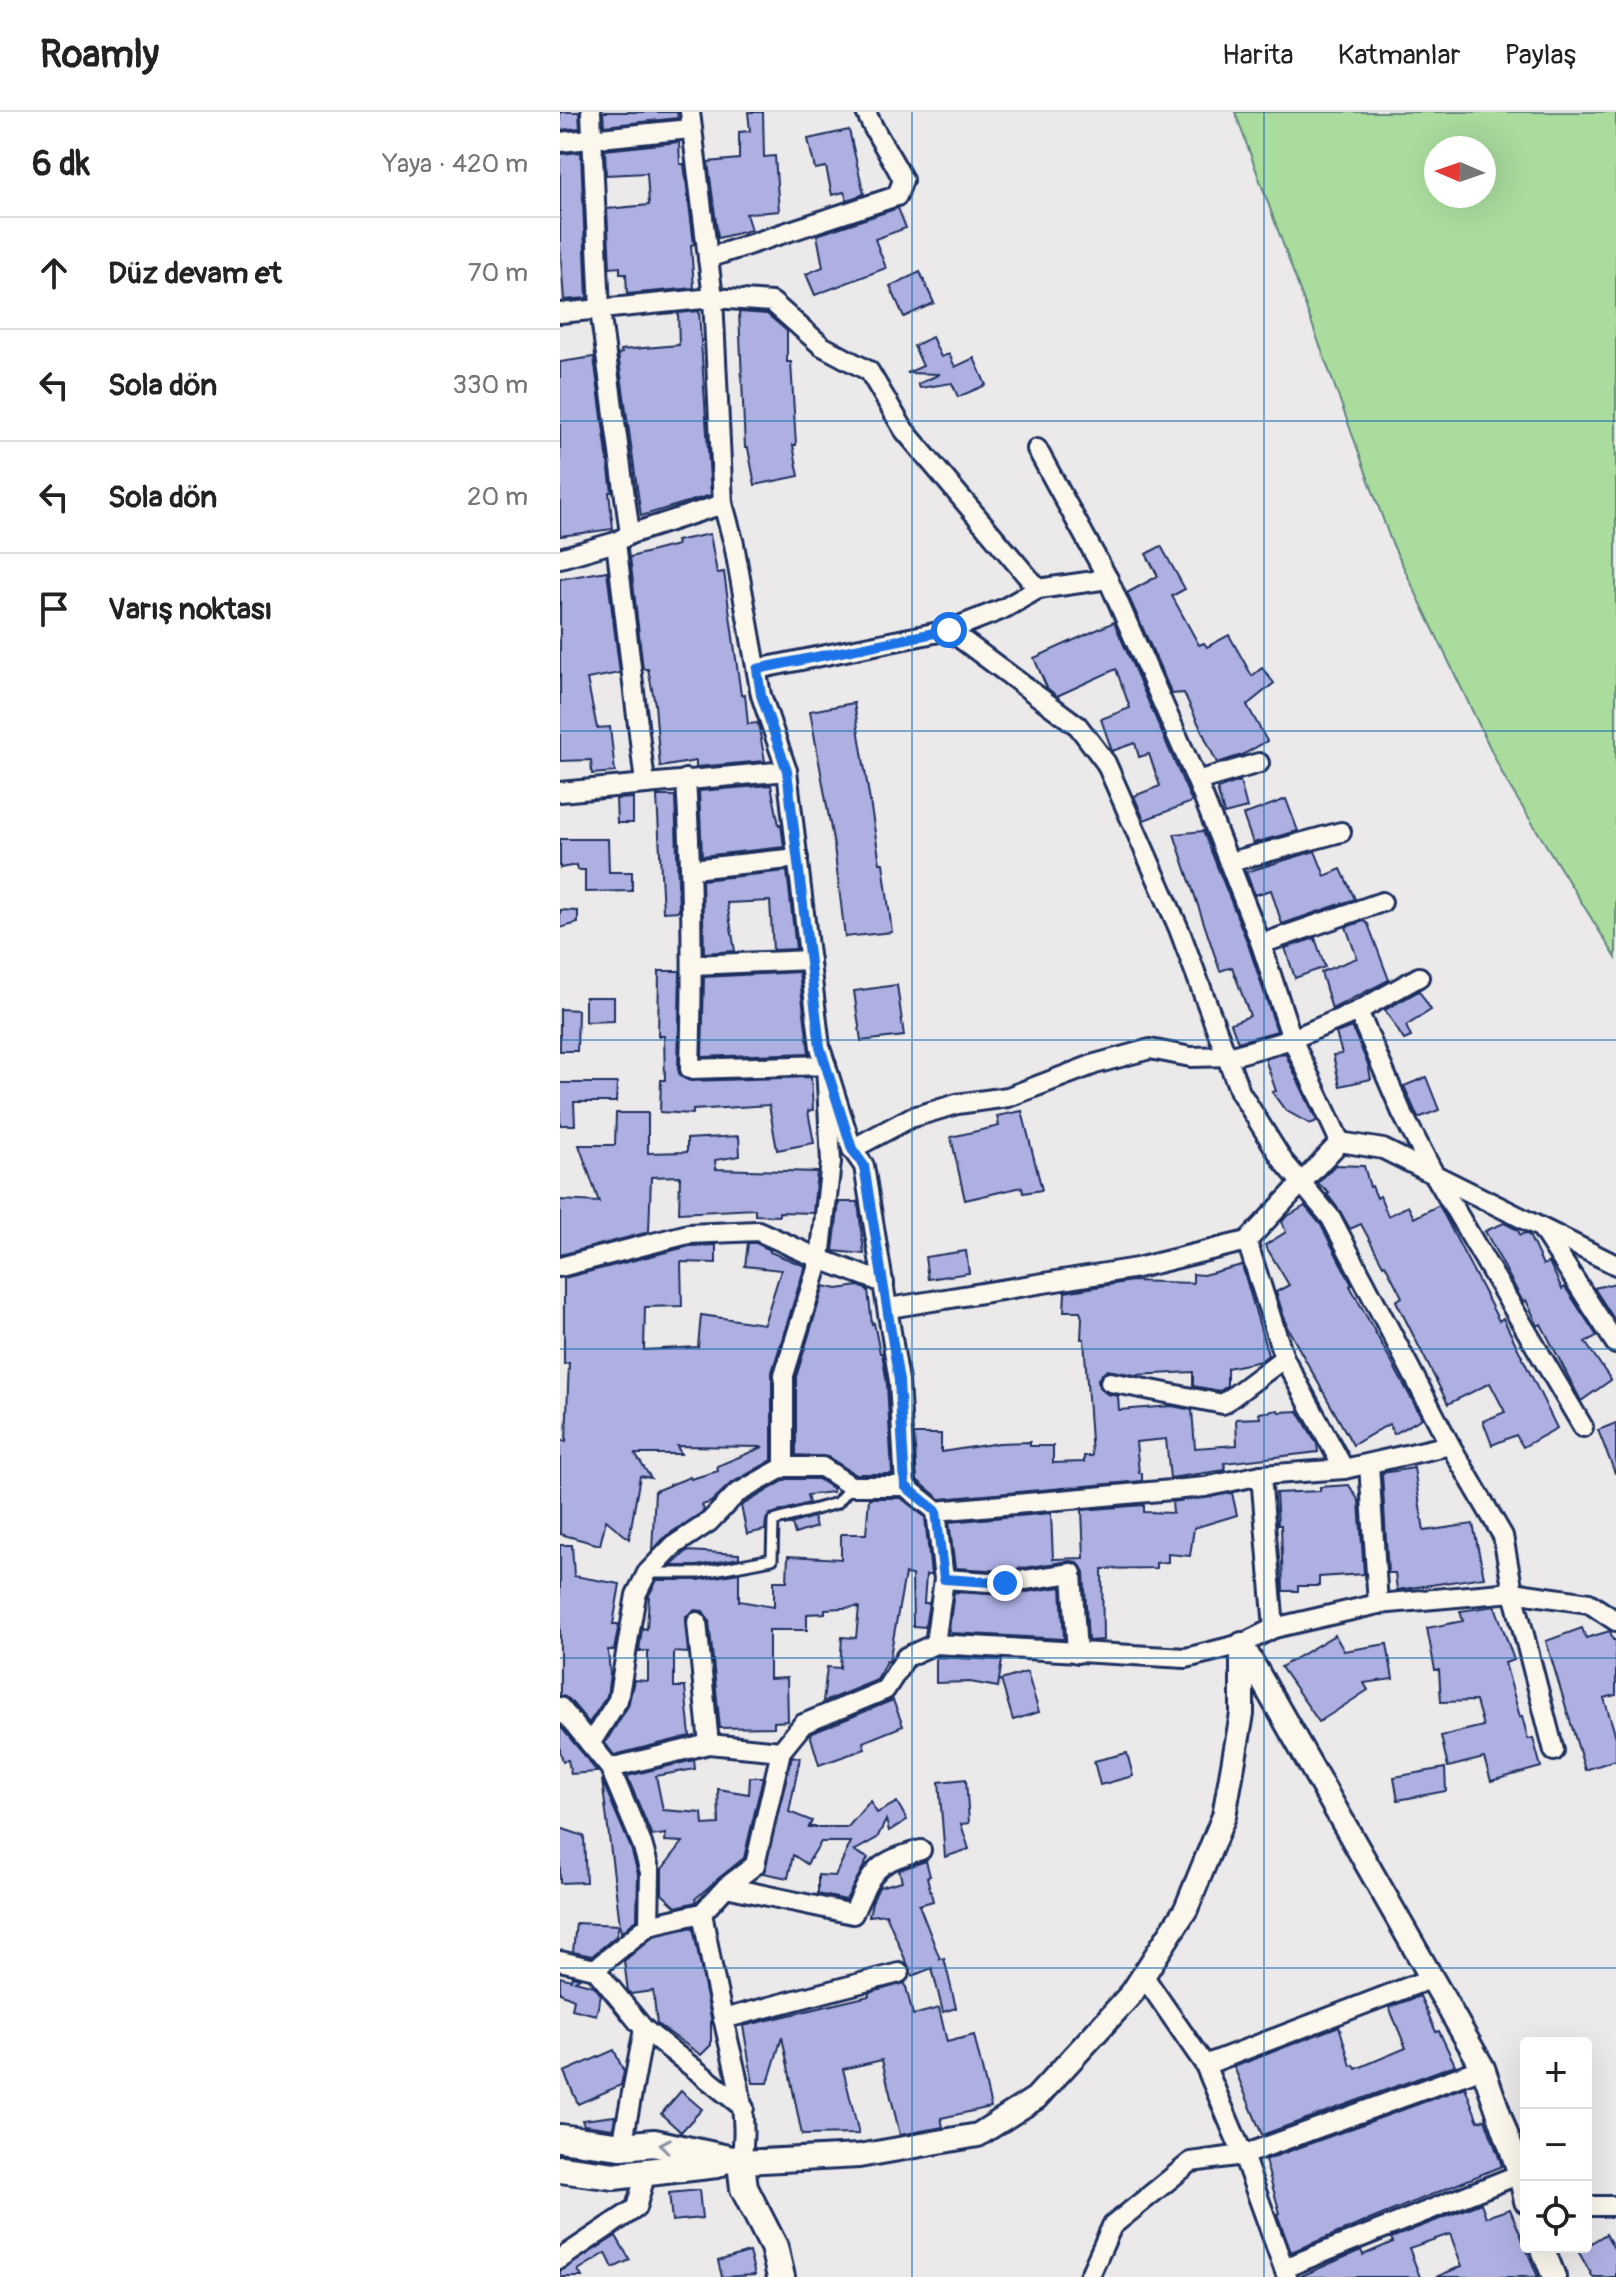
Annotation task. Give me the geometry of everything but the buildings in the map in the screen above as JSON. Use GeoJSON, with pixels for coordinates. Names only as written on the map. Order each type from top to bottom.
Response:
{"type":"FeatureCollection","features":[{"type":"Feature","properties":{"kind":"main road"},"geometry":{"type":"LineString","coordinates":[[560,2138],[622,2146],[654,2143],[741,2162]]}},
{"type":"Feature","properties":{"kind":"main road"},"geometry":{"type":"LineString","coordinates":[[560,2169],[614,2176],[741,2162]]}},
{"type":"Feature","properties":{"kind":"main road"},"geometry":{"type":"LineString","coordinates":[[741,2162],[744,2188],[774,2247],[781,2277]]}},
{"type":"Feature","properties":{"kind":"street"},"geometry":{"type":"LineString","coordinates":[[591,112],[600,310],[645,783]]}},
{"type":"Feature","properties":{"kind":"street"},"geometry":{"type":"LineString","coordinates":[[708,258],[897,196],[903,180],[894,161],[874,134],[866,112]]}},
{"type":"Feature","properties":{"kind":"street"},"geometry":{"type":"LineString","coordinates":[[560,142],[593,139],[690,120],[713,298],[723,504],[734,544],[761,695],[787,771],[820,1047],[852,1149],[864,1166],[899,1381],[905,1486]]}},
{"type":"Feature","properties":{"kind":"street"},"geometry":{"type":"LineString","coordinates":[[560,313],[713,298],[772,302],[822,346],[869,371],[904,430],[1038,589]]}},
{"type":"Feature","properties":{"kind":"street"},"geometry":{"type":"LineString","coordinates":[[1037,449],[1108,579],[1197,781],[1261,944],[1292,1039],[1340,1142]]}},
{"type":"Feature","properties":{"kind":"street"},"geometry":{"type":"LineString","coordinates":[[560,558],[723,504]]}},
{"type":"Feature","properties":{"kind":"street"},"geometry":{"type":"LineString","coordinates":[[757,669],[949,630],[1003,609],[1038,589],[1108,579]]}},
{"type":"Feature","properties":{"kind":"street"},"geometry":{"type":"LineString","coordinates":[[949,630],[1078,726],[1106,763],[1179,929],[1240,1092],[1283,1161],[1331,1218],[1450,1445],[1503,1536],[1513,1592],[1554,1751]]}},
{"type":"Feature","properties":{"kind":"street"},"geometry":{"type":"LineString","coordinates":[[1197,781],[1259,763]]}},
{"type":"Feature","properties":{"kind":"street"},"geometry":{"type":"LineString","coordinates":[[560,792],[787,771]]}},
{"type":"Feature","properties":{"kind":"street"},"geometry":{"type":"LineString","coordinates":[[686,779],[692,869],[690,1069],[826,1065]]}},
{"type":"Feature","properties":{"kind":"street"},"geometry":{"type":"LineString","coordinates":[[1230,862],[1341,832]]}},
{"type":"Feature","properties":{"kind":"street"},"geometry":{"type":"LineString","coordinates":[[692,869],[798,858]]}},
{"type":"Feature","properties":{"kind":"street"},"geometry":{"type":"LineString","coordinates":[[1261,944],[1382,902]]}},
{"type":"Feature","properties":{"kind":"street"},"geometry":{"type":"LineString","coordinates":[[693,965],[810,960]]}},
{"type":"Feature","properties":{"kind":"street"},"geometry":{"type":"LineString","coordinates":[[852,1149],[910,1118],[957,1104],[1008,1097],[1095,1064],[1150,1049],[1191,1057],[1225,1057],[1292,1039],[1358,1011],[1419,977]]}},
{"type":"Feature","properties":{"kind":"street"},"geometry":{"type":"LineString","coordinates":[[1358,1011],[1402,1113],[1434,1174],[1583,1427]]}},
{"type":"Feature","properties":{"kind":"street"},"geometry":{"type":"LineString","coordinates":[[784,1467],[784,1375],[820,1259],[831,1162],[826,1065]]}},
{"type":"Feature","properties":{"kind":"street"},"geometry":{"type":"LineString","coordinates":[[1340,1142],[1383,1149],[1616,1265]]}},
{"type":"Feature","properties":{"kind":"street"},"geometry":{"type":"LineString","coordinates":[[889,1308],[1137,1268],[1247,1241],[1340,1142]]}},
{"type":"Feature","properties":{"kind":"street"},"geometry":{"type":"LineString","coordinates":[[1540,1227],[1616,1344]]}},
{"type":"Feature","properties":{"kind":"street"},"geometry":{"type":"LineString","coordinates":[[560,1267],[688,1234],[758,1231],[884,1283]]}},
{"type":"Feature","properties":{"kind":"street"},"geometry":{"type":"LineString","coordinates":[[1247,1241],[1284,1358],[1344,1469]]}},
{"type":"Feature","properties":{"kind":"street"},"geometry":{"type":"LineString","coordinates":[[1110,1382],[1223,1404],[1284,1358]]}},
{"type":"Feature","properties":{"kind":"street"},"geometry":{"type":"LineString","coordinates":[[590,1744],[618,1700],[636,1595],[647,1573],[673,1546],[709,1522],[736,1494],[784,1467],[822,1467],[851,1486],[905,1486],[936,1511],[1205,1487],[1261,1475],[1344,1469],[1450,1445]]}},
{"type":"Feature","properties":{"kind":"street"},"geometry":{"type":"LineString","coordinates":[[1369,1464],[1378,1604]]}},
{"type":"Feature","properties":{"kind":"street"},"geometry":{"type":"LineString","coordinates":[[1261,1475],[1274,1628]]}},
{"type":"Feature","properties":{"kind":"street"},"geometry":{"type":"LineString","coordinates":[[935,1644],[944,1579],[936,1511]]}},
{"type":"Feature","properties":{"kind":"street"},"geometry":{"type":"LineString","coordinates":[[944,1579],[1005,1583],[1072,1573],[1077,1653]]}},
{"type":"Feature","properties":{"kind":"street"},"geometry":{"type":"LineString","coordinates":[[595,1969],[649,1925],[702,1913],[726,1887],[755,1865],[781,1751],[803,1724],[885,1690],[906,1657],[935,1644],[1186,1658],[1242,1644],[1274,1628],[1378,1604],[1513,1592],[1589,1603],[1616,1621]]}},
{"type":"Feature","properties":{"kind":"street"},"geometry":{"type":"LineString","coordinates":[[697,1622],[709,1744]]}},
{"type":"Feature","properties":{"kind":"street"},"geometry":{"type":"LineString","coordinates":[[702,1913],[744,2108],[746,2136],[741,2162],[859,2156],[978,2135],[1036,2098],[1132,1993],[1186,1909],[1224,1816],[1242,1714],[1242,1644]]}},
{"type":"Feature","properties":{"kind":"street"},"geometry":{"type":"LineString","coordinates":[[1143,1975],[1205,2065],[1243,2155],[1286,2273],[1520,2174],[1483,2068],[1242,1644]]}},
{"type":"Feature","properties":{"kind":"street"},"geometry":{"type":"LineString","coordinates":[[560,1707],[610,1768],[642,1844],[650,1872],[649,1925]]}},
{"type":"Feature","properties":{"kind":"street"},"geometry":{"type":"LineString","coordinates":[[610,1768],[709,1744],[781,1751]]}},
{"type":"Feature","properties":{"kind":"street"},"geometry":{"type":"LineString","coordinates":[[726,1887],[853,1914],[878,1866],[891,1858],[921,1850]]}},
{"type":"Feature","properties":{"kind":"street"},"geometry":{"type":"LineString","coordinates":[[560,1961],[595,1969],[644,2029],[744,2108]]}},
{"type":"Feature","properties":{"kind":"street"},"geometry":{"type":"LineString","coordinates":[[723,2019],[899,1973]]}},
{"type":"Feature","properties":{"kind":"street"},"geometry":{"type":"LineString","coordinates":[[1205,2065],[1432,1978]]}},
{"type":"Feature","properties":{"kind":"street"},"geometry":{"type":"LineString","coordinates":[[622,2146],[644,2029]]}},
{"type":"Feature","properties":{"kind":"street"},"geometry":{"type":"LineString","coordinates":[[1089,2277],[1112,2226],[1191,2162],[1243,2155],[1483,2068]]}},
{"type":"Feature","properties":{"kind":"street"},"geometry":{"type":"LineString","coordinates":[[560,2259],[636,2208],[646,2172]]}},
{"type":"Feature","properties":{"kind":"street"},"geometry":{"type":"LineString","coordinates":[[1592,2206],[1616,2206]]}},
{"type":"Feature","properties":{"kind":"street"},"geometry":{"type":"LineString","coordinates":[[1544,2253],[1554,2277]]}},
{"type":"Feature","properties":{"kind":"lane"},"geometry":{"type":"LineString","coordinates":[[647,1573],[698,1573],[772,1559],[773,1521],[837,1503],[851,1486]]}},
{"type":"Feature","properties":{"kind":"green space"},"geometry":{"type":"Polygon","coordinates":[[[1235,112],[1616,112],[1616,958],[1505,779],[1391,541],[1235,112]]]}},
{"type":"Feature","properties":{"kind":"route"},"geometry":{"type":"LineString","coordinates":[[949,630],[757,669],[761,695],[787,771],[820,1047],[852,1149],[864,1166],[899,1381],[905,1486],[936,1511],[944,1579],[1005,1583]]}}]}
